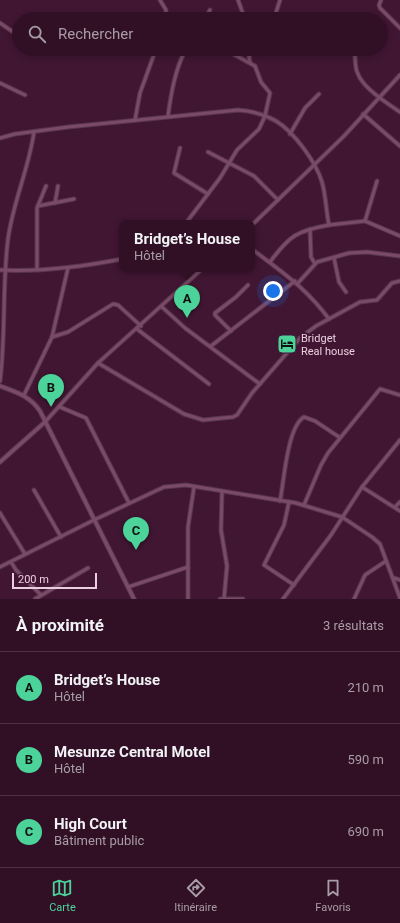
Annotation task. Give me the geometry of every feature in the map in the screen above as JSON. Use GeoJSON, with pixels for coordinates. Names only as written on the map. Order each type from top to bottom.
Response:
{"type":"FeatureCollection","features":[{"type":"Feature","properties":{"kind":"street"},"geometry":{"type":"LineString","coordinates":[[238,0],[242,12]]}},
{"type":"Feature","properties":{"kind":"street"},"geometry":{"type":"LineString","coordinates":[[276,12],[280,0]]}},
{"type":"Feature","properties":{"kind":"street"},"geometry":{"type":"LineString","coordinates":[[381,0],[379,2],[380,8],[384,12]]}},
{"type":"Feature","properties":{"kind":"street"},"geometry":{"type":"LineString","coordinates":[[162,1],[166,12]]}},
{"type":"Feature","properties":{"kind":"street"},"geometry":{"type":"LineString","coordinates":[[388,16],[400,28]]}},
{"type":"Feature","properties":{"kind":"street"},"geometry":{"type":"LineString","coordinates":[[0,23],[12,31]]}},
{"type":"Feature","properties":{"kind":"street"},"geometry":{"type":"LineString","coordinates":[[135,120],[140,93],[153,56]]}},
{"type":"Feature","properties":{"kind":"street"},"geometry":{"type":"LineString","coordinates":[[168,116],[176,77],[182,56]]}},
{"type":"Feature","properties":{"kind":"street"},"geometry":{"type":"LineString","coordinates":[[188,220],[208,194],[236,150],[259,129],[265,116],[270,93],[261,82],[257,68],[250,62],[238,56]]}},
{"type":"Feature","properties":{"kind":"street"},"geometry":{"type":"LineString","coordinates":[[248,56],[250,62]]}},
{"type":"Feature","properties":{"kind":"street"},"geometry":{"type":"LineString","coordinates":[[355,56],[358,75],[379,96],[400,112]]}},
{"type":"Feature","properties":{"kind":"street"},"geometry":{"type":"LineString","coordinates":[[255,222],[344,136],[362,114],[400,75]]}},
{"type":"Feature","properties":{"kind":"street"},"geometry":{"type":"LineString","coordinates":[[0,83],[25,95]]}},
{"type":"Feature","properties":{"kind":"street"},"geometry":{"type":"LineString","coordinates":[[290,134],[305,108],[319,94]]}},
{"type":"Feature","properties":{"kind":"street"},"geometry":{"type":"LineString","coordinates":[[0,138],[15,134],[168,116],[238,110],[250,111],[277,122],[290,134],[314,164],[322,183],[330,225]]}},
{"type":"Feature","properties":{"kind":"street"},"geometry":{"type":"LineString","coordinates":[[362,114],[400,146]]}},
{"type":"Feature","properties":{"kind":"street"},"geometry":{"type":"LineString","coordinates":[[0,382],[8,240],[13,207],[28,159],[34,132]]}},
{"type":"Feature","properties":{"kind":"street"},"geometry":{"type":"LineString","coordinates":[[180,148],[174,173],[208,194]]}},
{"type":"Feature","properties":{"kind":"street"},"geometry":{"type":"LineString","coordinates":[[208,152],[228,164],[254,176],[278,200]]}},
{"type":"Feature","properties":{"kind":"street"},"geometry":{"type":"LineString","coordinates":[[365,221],[377,181]]}},
{"type":"Feature","properties":{"kind":"street"},"geometry":{"type":"LineString","coordinates":[[37,270],[38,206],[46,186]]}},
{"type":"Feature","properties":{"kind":"street"},"geometry":{"type":"LineString","coordinates":[[55,203],[58,186]]}},
{"type":"Feature","properties":{"kind":"street"},"geometry":{"type":"LineString","coordinates":[[38,206],[74,199]]}},
{"type":"Feature","properties":{"kind":"street"},"geometry":{"type":"LineString","coordinates":[[270,262],[281,248],[294,236],[310,229],[330,225],[365,221],[400,236]]}},
{"type":"Feature","properties":{"kind":"street"},"geometry":{"type":"LineString","coordinates":[[310,229],[311,257],[315,264]]}},
{"type":"Feature","properties":{"kind":"street"},"geometry":{"type":"LineString","coordinates":[[255,251],[296,282],[315,301],[329,319]]}},
{"type":"Feature","properties":{"kind":"street"},"geometry":{"type":"LineString","coordinates":[[211,346],[296,282],[315,264],[357,252],[400,256]]}},
{"type":"Feature","properties":{"kind":"street"},"geometry":{"type":"LineString","coordinates":[[334,258],[340,282],[346,292]]}},
{"type":"Feature","properties":{"kind":"street"},"geometry":{"type":"LineString","coordinates":[[0,270],[68,268],[119,260]]}},
{"type":"Feature","properties":{"kind":"street"},"geometry":{"type":"LineString","coordinates":[[24,395],[52,337],[68,268]]}},
{"type":"Feature","properties":{"kind":"street"},"geometry":{"type":"LineString","coordinates":[[0,462],[60,407],[98,363],[137,330],[199,272]]}},
{"type":"Feature","properties":{"kind":"street"},"geometry":{"type":"LineString","coordinates":[[98,363],[184,414],[203,420],[235,416],[260,384],[300,338],[329,319],[360,302],[376,300],[392,283],[400,280]]}},
{"type":"Feature","properties":{"kind":"street"},"geometry":{"type":"LineString","coordinates":[[231,331],[215,316],[215,313],[236,297],[248,285]]}},
{"type":"Feature","properties":{"kind":"street"},"geometry":{"type":"LineString","coordinates":[[52,337],[68,332],[114,304],[118,305],[141,326]]}},
{"type":"Feature","properties":{"kind":"street"},"geometry":{"type":"LineString","coordinates":[[162,307],[185,328],[260,384]]}},
{"type":"Feature","properties":{"kind":"street"},"geometry":{"type":"LineString","coordinates":[[137,330],[209,384]]}},
{"type":"Feature","properties":{"kind":"street"},"geometry":{"type":"LineString","coordinates":[[0,386],[24,395],[35,404],[134,599]]}},
{"type":"Feature","properties":{"kind":"street"},"geometry":{"type":"LineString","coordinates":[[304,505],[321,465],[339,437],[380,389],[400,395]]}},
{"type":"Feature","properties":{"kind":"street"},"geometry":{"type":"LineString","coordinates":[[60,407],[86,418],[129,504]]}},
{"type":"Feature","properties":{"kind":"street"},"geometry":{"type":"LineString","coordinates":[[280,501],[288,453],[300,419],[304,417],[315,421],[339,437]]}},
{"type":"Feature","properties":{"kind":"street"},"geometry":{"type":"LineString","coordinates":[[283,599],[362,487],[400,440]]}},
{"type":"Feature","properties":{"kind":"street"},"geometry":{"type":"LineString","coordinates":[[0,567],[164,487],[180,485],[289,502],[342,517],[380,544],[394,578],[400,598]]}},
{"type":"Feature","properties":{"kind":"street"},"geometry":{"type":"LineString","coordinates":[[188,599],[188,527],[194,487]]}},
{"type":"Feature","properties":{"kind":"street"},"geometry":{"type":"LineString","coordinates":[[362,487],[400,511]]}},
{"type":"Feature","properties":{"kind":"street"},"geometry":{"type":"LineString","coordinates":[[34,490],[61,537]]}},
{"type":"Feature","properties":{"kind":"street"},"geometry":{"type":"LineString","coordinates":[[222,492],[221,530],[227,566],[224,599]]}},
{"type":"Feature","properties":{"kind":"street"},"geometry":{"type":"LineString","coordinates":[[289,502],[284,525],[264,565],[294,585]]}},
{"type":"Feature","properties":{"kind":"street"},"geometry":{"type":"LineString","coordinates":[[395,507],[400,502]]}},
{"type":"Feature","properties":{"kind":"street"},"geometry":{"type":"LineString","coordinates":[[0,513],[25,554]]}},
{"type":"Feature","properties":{"kind":"street"},"geometry":{"type":"LineString","coordinates":[[354,599],[365,575],[386,561]]}},
{"type":"Feature","properties":{"kind":"street"},"geometry":{"type":"LineString","coordinates":[[11,562],[16,570],[41,595]]}},
{"type":"Feature","properties":{"kind":"street"},"geometry":{"type":"LineString","coordinates":[[128,587],[188,567]]}},
{"type":"Feature","properties":{"kind":"street"},"geometry":{"type":"LineString","coordinates":[[35,599],[88,568]]}},
{"type":"Feature","properties":{"kind":"street"},"geometry":{"type":"LineString","coordinates":[[394,578],[400,580]]}},
{"type":"Feature","properties":{"kind":"street"},"geometry":{"type":"LineString","coordinates":[[220,599],[243,599]]}},
{"type":"Feature","properties":{"kind":"place","name":"Bridget’s House"},"geometry":{"type":"Point","coordinates":[187,318]}},
{"type":"Feature","properties":{"kind":"place","name":"Bridget Real house"},"geometry":{"type":"Point","coordinates":[287,344]}},
{"type":"Feature","properties":{"kind":"place","name":"Mesunze Central Motel"},"geometry":{"type":"Point","coordinates":[51,407]}},
{"type":"Feature","properties":{"kind":"place","name":"High Court"},"geometry":{"type":"Point","coordinates":[136,550]}}]}
